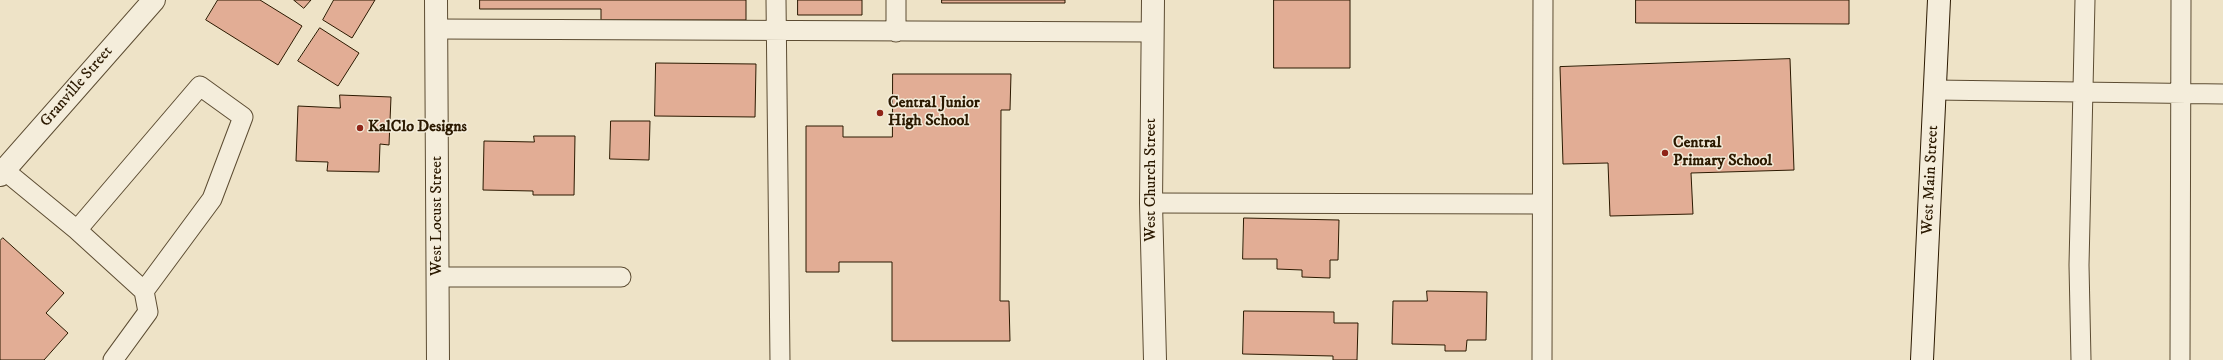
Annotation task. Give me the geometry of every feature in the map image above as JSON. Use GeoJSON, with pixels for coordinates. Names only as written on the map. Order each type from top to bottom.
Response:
{"type":"FeatureCollection","features":[{"type":"Feature","properties":{"kind":"street","name":"Granville Street"},"geometry":{"type":"LineString","coordinates":[[2,172],[154,0]]}},
{"type":"Feature","properties":{"kind":"street","name":"West Locust Street"},"geometry":{"type":"LineString","coordinates":[[436,0],[438,360]]}},
{"type":"Feature","properties":{"kind":"street","name":"West Church Street"},"geometry":{"type":"LineString","coordinates":[[1153,0],[1151,203],[1155,360]]}},
{"type":"Feature","properties":{"kind":"street","name":"West Main Street"},"geometry":{"type":"LineString","coordinates":[[1922,360],[1939,0]]}},
{"type":"Feature","properties":{"kind":"lane"},"geometry":{"type":"LineString","coordinates":[[776,0],[775,32],[780,360]]}},
{"type":"Feature","properties":{"kind":"lane"},"geometry":{"type":"LineString","coordinates":[[896,0],[896,32]]}},
{"type":"Feature","properties":{"kind":"lane"},"geometry":{"type":"LineString","coordinates":[[1542,360],[1541,204],[1543,0]]}},
{"type":"Feature","properties":{"kind":"lane"},"geometry":{"type":"LineString","coordinates":[[2081,360],[2079,265],[2085,0]]}},
{"type":"Feature","properties":{"kind":"lane"},"geometry":{"type":"LineString","coordinates":[[2180,360],[2181,0]]}},
{"type":"Feature","properties":{"kind":"lane"},"geometry":{"type":"LineString","coordinates":[[436,29],[775,32],[1153,32]]}},
{"type":"Feature","properties":{"kind":"lane"},"geometry":{"type":"LineString","coordinates":[[77,230],[200,86],[243,117],[212,199],[144,291]]}},
{"type":"Feature","properties":{"kind":"lane"},"geometry":{"type":"LineString","coordinates":[[1935,90],[2223,94]]}},
{"type":"Feature","properties":{"kind":"lane"},"geometry":{"type":"LineString","coordinates":[[2,172],[77,230],[144,291],[148,312],[113,360]]}},
{"type":"Feature","properties":{"kind":"lane"},"geometry":{"type":"LineString","coordinates":[[1151,203],[1541,204]]}},
{"type":"Feature","properties":{"kind":"lane"},"geometry":{"type":"LineString","coordinates":[[438,277],[621,277]]}},
{"type":"Feature","properties":{"kind":"building"},"geometry":{"type":"Polygon","coordinates":[[[218,0],[260,0],[302,26],[278,65],[206,20],[218,0]]]}},
{"type":"Feature","properties":{"kind":"building"},"geometry":{"type":"Polygon","coordinates":[[[294,0],[311,0],[304,8],[294,0]]]}},
{"type":"Feature","properties":{"kind":"building"},"geometry":{"type":"Polygon","coordinates":[[[334,0],[375,0],[352,38],[323,20],[334,0]]]}},
{"type":"Feature","properties":{"kind":"building"},"geometry":{"type":"Polygon","coordinates":[[[480,0],[746,0],[746,20],[601,20],[601,9],[480,9],[480,0]]]}},
{"type":"Feature","properties":{"kind":"building"},"geometry":{"type":"Polygon","coordinates":[[[798,0],[862,0],[862,15],[798,15],[798,0]]]}},
{"type":"Feature","properties":{"kind":"building"},"geometry":{"type":"Polygon","coordinates":[[[942,0],[1065,0],[1065,3],[942,3],[942,0]]]}},
{"type":"Feature","properties":{"kind":"building"},"geometry":{"type":"Polygon","coordinates":[[[1274,0],[1350,0],[1350,68],[1274,68],[1274,0]]]}},
{"type":"Feature","properties":{"kind":"building"},"geometry":{"type":"Polygon","coordinates":[[[1636,0],[1849,0],[1849,24],[1636,23],[1636,0]]]}},
{"type":"Feature","properties":{"kind":"building"},"geometry":{"type":"Polygon","coordinates":[[[320,28],[359,53],[338,86],[298,61],[320,28]]]}},
{"type":"Feature","properties":{"kind":"building"},"geometry":{"type":"Polygon","coordinates":[[[1790,59],[1794,170],[1691,173],[1693,214],[1610,216],[1608,163],[1563,164],[1560,67],[1790,59]]]}},
{"type":"Feature","properties":{"kind":"building"},"geometry":{"type":"Polygon","coordinates":[[[656,63],[756,64],[755,117],[655,116],[656,63]]]}},
{"type":"Feature","properties":{"kind":"building"},"geometry":{"type":"Polygon","coordinates":[[[893,74],[1011,74],[1010,110],[1001,110],[1000,301],[1009,301],[1010,341],[892,341],[892,262],[839,262],[839,272],[806,272],[806,126],[843,126],[843,137],[892,137],[893,74]]]}},
{"type":"Feature","properties":{"kind":"building"},"geometry":{"type":"Polygon","coordinates":[[[340,95],[391,97],[389,145],[380,144],[379,172],[327,171],[328,162],[296,161],[298,106],[340,108],[340,95]]]}},
{"type":"Feature","properties":{"kind":"building"},"geometry":{"type":"Polygon","coordinates":[[[611,121],[650,121],[649,160],[610,159],[611,121]]]}},
{"type":"Feature","properties":{"kind":"building"},"geometry":{"type":"Polygon","coordinates":[[[534,136],[575,136],[574,195],[533,195],[533,191],[483,190],[484,141],[534,142],[534,136]]]}},
{"type":"Feature","properties":{"kind":"building"},"geometry":{"type":"Polygon","coordinates":[[[1244,218],[1339,220],[1338,260],[1330,260],[1330,278],[1302,277],[1302,270],[1277,269],[1277,259],[1243,259],[1244,218]]]}},
{"type":"Feature","properties":{"kind":"building"},"geometry":{"type":"Polygon","coordinates":[[[3,238],[64,293],[46,313],[68,333],[44,360],[0,360],[0,241],[3,238]]]}},
{"type":"Feature","properties":{"kind":"building"},"geometry":{"type":"Polygon","coordinates":[[[1427,291],[1487,292],[1486,340],[1467,340],[1466,351],[1445,351],[1445,345],[1392,344],[1393,301],[1427,301],[1427,291]]]}},
{"type":"Feature","properties":{"kind":"building"},"geometry":{"type":"Polygon","coordinates":[[[1244,311],[1334,312],[1334,323],[1358,323],[1357,360],[1333,360],[1333,356],[1243,354],[1244,311]]]}},
{"type":"Feature","properties":{"kind":"place","name":"Central Junior High School"},"geometry":{"type":"Point","coordinates":[880,113]}},
{"type":"Feature","properties":{"kind":"place","name":"KalClo Designs"},"geometry":{"type":"Point","coordinates":[360,128]}},
{"type":"Feature","properties":{"kind":"place","name":"Central Primary School"},"geometry":{"type":"Point","coordinates":[1665,153]}}]}
